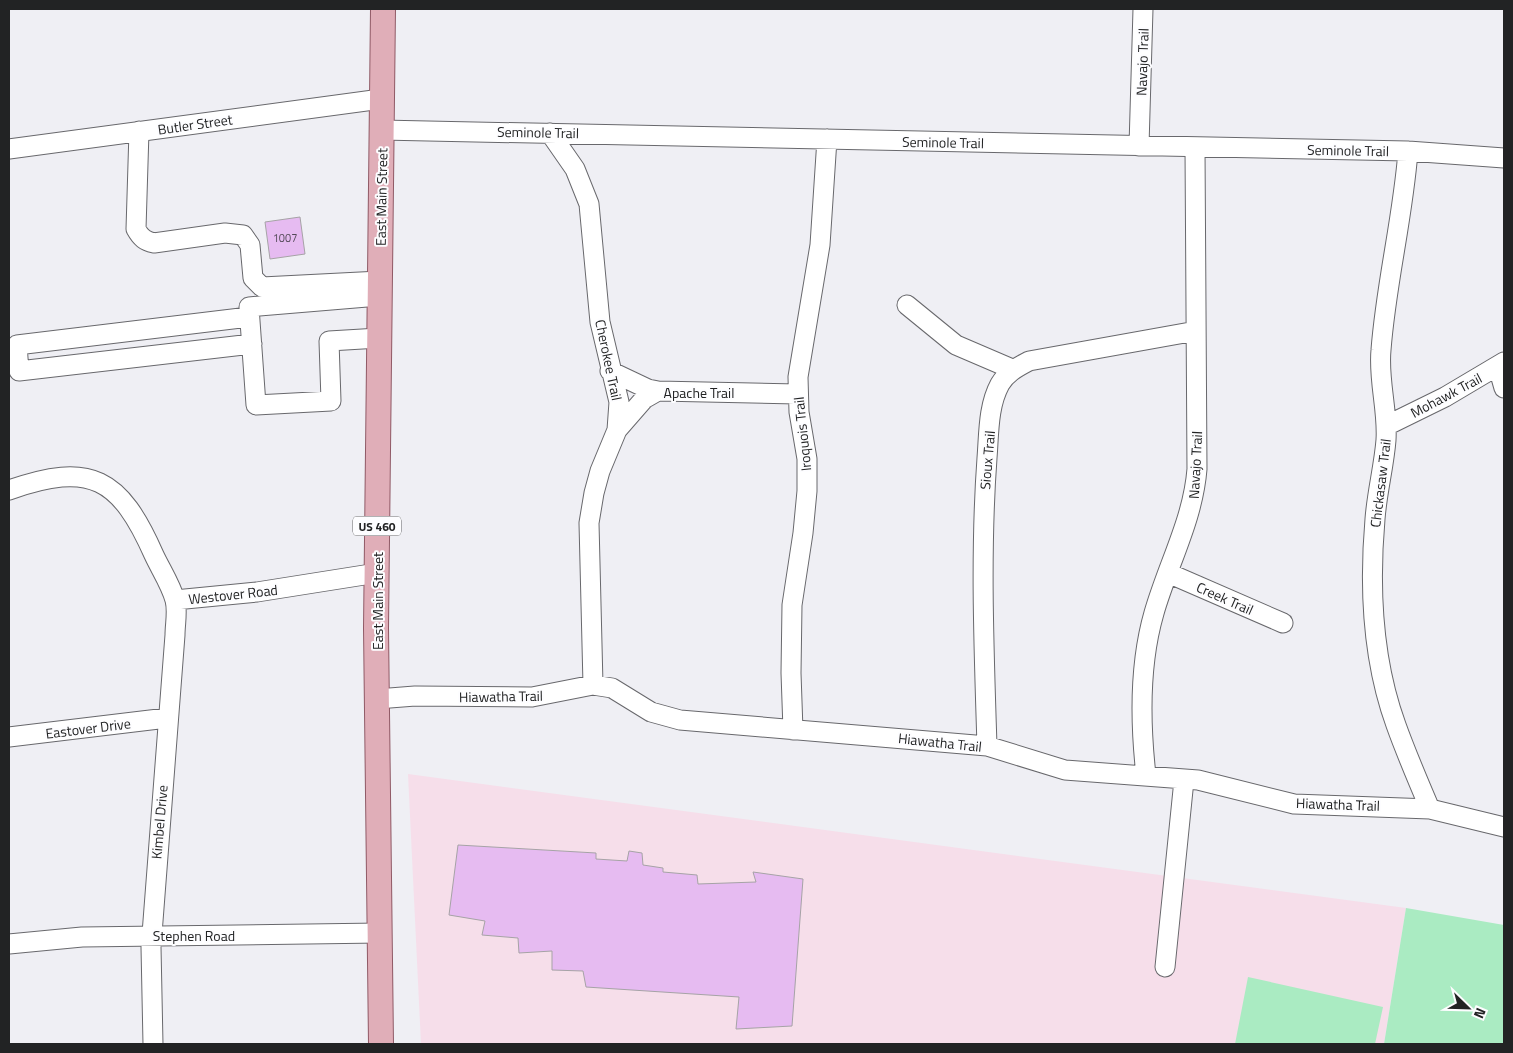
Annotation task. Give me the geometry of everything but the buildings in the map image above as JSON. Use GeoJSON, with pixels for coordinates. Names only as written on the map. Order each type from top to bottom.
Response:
{"type":"FeatureCollection","features":[{"type":"Feature","properties":{"kind":"main road","name":"East Main Street"},"geometry":{"type":"LineString","coordinates":[[381,1044],[377,573],[382,9]]}},
{"type":"Feature","properties":{"kind":"street","name":"Navajo Trail"},"geometry":{"type":"LineString","coordinates":[[1139,146],[1143,9]]}},
{"type":"Feature","properties":{"kind":"street","name":"Butler Street"},"geometry":{"type":"LineString","coordinates":[[9,149],[381,99]]}},
{"type":"Feature","properties":{"kind":"street","name":"Seminole Trail"},"geometry":{"type":"LineString","coordinates":[[382,130],[1408,151],[1504,158]]}},
{"type":"Feature","properties":{"kind":"street"},"geometry":{"type":"LineString","coordinates":[[139,132],[136,229],[141,237],[148,242],[154,243],[225,233],[243,235],[250,245],[253,278],[262,287],[380,289]]}},
{"type":"Feature","properties":{"kind":"street","name":"Cherokee Trail"},"geometry":{"type":"LineString","coordinates":[[550,132],[575,168],[589,204],[600,322],[610,371],[619,402],[617,430],[600,471],[594,493],[590,523],[593,685]]}},
{"type":"Feature","properties":{"kind":"street","name":"Iroquois Trail"},"geometry":{"type":"LineString","coordinates":[[793,730],[792,605],[803,533],[807,491],[807,459],[798,394],[801,356],[820,245],[827,139]]}},
{"type":"Feature","properties":{"kind":"street","name":"Navajo Trail"},"geometry":{"type":"LineString","coordinates":[[1146,775],[1144,753],[1144,660],[1154,614],[1192,508],[1196,489],[1195,148]]}},
{"type":"Feature","properties":{"kind":"street","name":"Chickasaw Trail"},"geometry":{"type":"LineString","coordinates":[[1408,151],[1404,199],[1388,285],[1381,349],[1381,388],[1386,426],[1386,443],[1374,532],[1372,595],[1374,624],[1385,687],[1396,725],[1430,809]]}},
{"type":"Feature","properties":{"kind":"street"},"geometry":{"type":"LineString","coordinates":[[379,338],[328,341],[331,401],[256,406],[249,307],[380,289]]}},
{"type":"Feature","properties":{"kind":"street"},"geometry":{"type":"LineString","coordinates":[[907,305],[956,345],[1012,369],[1030,361],[1196,331]]}},
{"type":"Feature","properties":{"kind":"street"},"geometry":{"type":"LineString","coordinates":[[250,317],[17,345],[19,371],[252,344]]}},
{"type":"Feature","properties":{"kind":"street"},"geometry":{"type":"LineString","coordinates":[[1501,365],[1504,388]]}},
{"type":"Feature","properties":{"kind":"street","name":"Mohawk Trail"},"geometry":{"type":"LineString","coordinates":[[1386,426],[1446,397],[1501,365]]}},
{"type":"Feature","properties":{"kind":"street","name":"Sioux Trail"},"geometry":{"type":"LineString","coordinates":[[987,746],[984,637],[984,507],[991,410],[1001,383],[1012,369]]}},
{"type":"Feature","properties":{"kind":"street"},"geometry":{"type":"LineString","coordinates":[[610,371],[648,389],[658,391]]}},
{"type":"Feature","properties":{"kind":"street","name":"Apache Trail"},"geometry":{"type":"LineString","coordinates":[[617,430],[644,400],[658,391],[798,394]]}},
{"type":"Feature","properties":{"kind":"street","name":"Westover Road"},"geometry":{"type":"LineString","coordinates":[[9,490],[41,479],[59,476],[94,480],[107,487],[120,496],[137,518],[175,600],[266,591],[377,573]]}},
{"type":"Feature","properties":{"kind":"street","name":"Creek Trail"},"geometry":{"type":"LineString","coordinates":[[1168,573],[1283,623]]}},
{"type":"Feature","properties":{"kind":"street","name":"Kimbel Drive"},"geometry":{"type":"LineString","coordinates":[[153,1044],[151,935],[175,635],[175,600]]}},
{"type":"Feature","properties":{"kind":"street","name":"Hiawatha Trail"},"geometry":{"type":"LineString","coordinates":[[377,699],[416,696],[532,697],[593,685],[612,688],[651,712],[664,717],[705,723],[987,746],[1064,770],[1106,775],[1146,775],[1198,780],[1294,804],[1430,809],[1504,827]]}},
{"type":"Feature","properties":{"kind":"street","name":"Eastover Drive"},"geometry":{"type":"LineString","coordinates":[[9,737],[167,718]]}},
{"type":"Feature","properties":{"kind":"street"},"geometry":{"type":"LineString","coordinates":[[1165,967],[1184,780]]}},
{"type":"Feature","properties":{"kind":"street","name":"Stephen Road"},"geometry":{"type":"LineString","coordinates":[[9,944],[82,937],[380,933]]}},
{"type":"Feature","properties":{"kind":"shaded area"},"geometry":{"type":"Polygon","coordinates":[[[408,774],[1406,908],[1384,1044],[421,1044],[408,774]]]}},
{"type":"Feature","properties":{"kind":"green space"},"geometry":{"type":"Polygon","coordinates":[[[1406,908],[1504,925],[1504,1044],[1384,1044],[1406,908]]]}},
{"type":"Feature","properties":{"kind":"green space"},"geometry":{"type":"Polygon","coordinates":[[[1248,977],[1383,1007],[1375,1044],[1235,1044],[1248,977]]]}}]}
